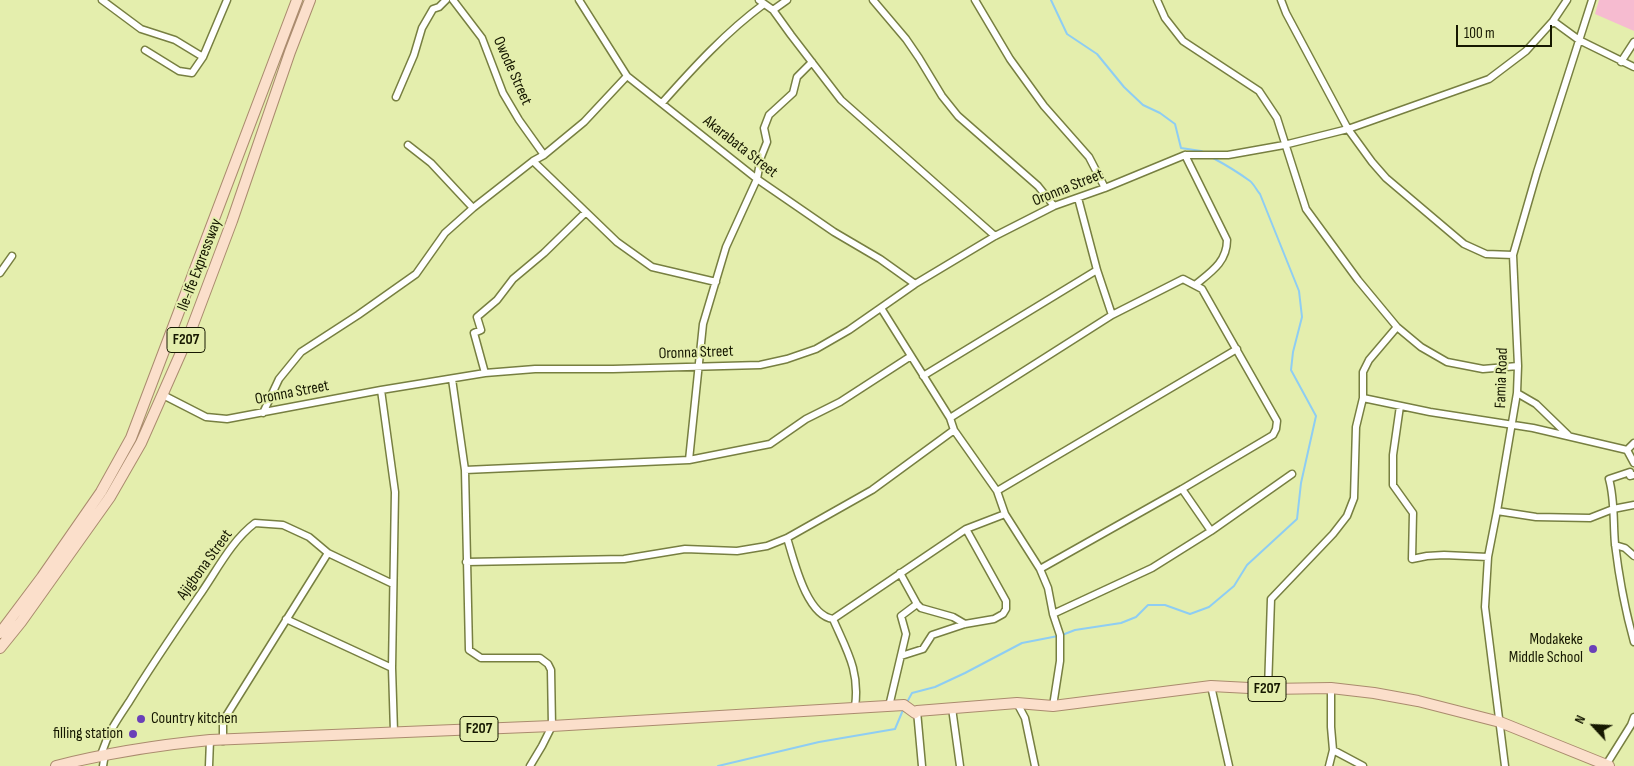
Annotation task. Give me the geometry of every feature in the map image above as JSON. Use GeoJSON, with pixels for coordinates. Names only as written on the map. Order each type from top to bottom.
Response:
{"type":"FeatureCollection","features":[{"type":"Feature","properties":{"kind":"main road","name":"Ile-Ife Expressway"},"geometry":{"type":"LineString","coordinates":[[0,634],[101,492],[131,438],[297,0]]}},
{"type":"Feature","properties":{"kind":"main road","name":"Ile-Ife Expressway"},"geometry":{"type":"LineString","coordinates":[[0,648],[21,622],[110,497],[141,443],[191,330],[232,221],[290,52],[310,0]]}},
{"type":"Feature","properties":{"kind":"main road","name":"F207"},"geometry":{"type":"LineString","coordinates":[[56,766],[105,754],[165,744],[210,740],[223,741],[552,726],[904,705],[916,712],[1017,703],[1053,706],[1211,686],[1268,689],[1331,688],[1418,701],[1500,722],[1607,765]]}},
{"type":"Feature","properties":{"kind":"street"},"geometry":{"type":"LineString","coordinates":[[102,0],[142,29],[175,40],[203,57]]}},
{"type":"Feature","properties":{"kind":"street"},"geometry":{"type":"LineString","coordinates":[[145,50],[184,72],[192,73],[203,57],[227,0]]}},
{"type":"Feature","properties":{"kind":"street"},"geometry":{"type":"LineString","coordinates":[[396,97],[414,55],[422,28],[433,9],[439,7],[446,0]]}},
{"type":"Feature","properties":{"kind":"street","name":"Owode Street"},"geometry":{"type":"LineString","coordinates":[[453,0],[482,38],[503,93],[519,120],[544,155]]}},
{"type":"Feature","properties":{"kind":"street","name":"Akarabata Street"},"geometry":{"type":"LineString","coordinates":[[579,0],[628,76],[757,179],[834,232],[880,259],[915,284]]}},
{"type":"Feature","properties":{"kind":"street"},"geometry":{"type":"LineString","coordinates":[[773,10],[786,0]]}},
{"type":"Feature","properties":{"kind":"street"},"geometry":{"type":"LineString","coordinates":[[873,0],[920,58],[942,96],[958,116],[1038,186],[1054,206]]}},
{"type":"Feature","properties":{"kind":"street"},"geometry":{"type":"LineString","coordinates":[[975,0],[1010,59],[1044,106],[1089,157],[1105,188]]}},
{"type":"Feature","properties":{"kind":"street"},"geometry":{"type":"LineString","coordinates":[[1156,0],[1165,18],[1183,41],[1259,91],[1277,118],[1306,210],[1358,280],[1397,327],[1420,347],[1447,362],[1483,369],[1518,366]]}},
{"type":"Feature","properties":{"kind":"street"},"geometry":{"type":"LineString","coordinates":[[1281,0],[1286,13],[1348,129],[1386,178],[1464,244],[1486,254],[1513,255]]}},
{"type":"Feature","properties":{"kind":"street"},"geometry":{"type":"LineString","coordinates":[[1195,285],[1216,268],[1224,258],[1227,240],[1186,155],[1228,155],[1284,145],[1348,129],[1489,79],[1526,51],[1553,21],[1567,0]]}},
{"type":"Feature","properties":{"kind":"street","name":"Famia Road"},"geometry":{"type":"LineString","coordinates":[[1505,766],[1485,607],[1488,557],[1513,425],[1517,393],[1518,366],[1513,255],[1537,172],[1592,0]]}},
{"type":"Feature","properties":{"kind":"street"},"geometry":{"type":"LineString","coordinates":[[662,103],[720,41],[762,2],[773,10],[841,100],[995,236]]}},
{"type":"Feature","properties":{"kind":"street"},"geometry":{"type":"LineString","coordinates":[[1553,21],[1579,40],[1634,67]]}},
{"type":"Feature","properties":{"kind":"street"},"geometry":{"type":"LineString","coordinates":[[1622,62],[1634,42]]}},
{"type":"Feature","properties":{"kind":"street"},"geometry":{"type":"LineString","coordinates":[[689,460],[697,367],[703,324],[726,247],[757,179],[758,168],[766,142],[764,128],[769,115],[793,93],[797,77],[812,62]]}},
{"type":"Feature","properties":{"kind":"street"},"geometry":{"type":"LineString","coordinates":[[263,413],[279,379],[301,352],[416,274],[445,233],[473,208],[533,161],[544,155],[584,122],[628,76]]}},
{"type":"Feature","properties":{"kind":"street"},"geometry":{"type":"LineString","coordinates":[[408,145],[431,163],[473,208]]}},
{"type":"Feature","properties":{"kind":"street","name":"Oronna Street"},"geometry":{"type":"LineString","coordinates":[[162,395],[206,417],[227,419],[381,390],[485,373],[536,369],[760,365],[787,359],[816,350],[849,330],[915,284],[995,236],[1054,206],[1105,188],[1186,155]]}},
{"type":"Feature","properties":{"kind":"street"},"geometry":{"type":"LineString","coordinates":[[533,161],[617,242],[652,267],[716,282]]}},
{"type":"Feature","properties":{"kind":"street"},"geometry":{"type":"LineString","coordinates":[[1078,198],[1112,315]]}},
{"type":"Feature","properties":{"kind":"street"},"geometry":{"type":"LineString","coordinates":[[485,373],[474,333],[481,330],[477,318],[497,300],[513,279],[544,253],[586,212]]}},
{"type":"Feature","properties":{"kind":"street"},"geometry":{"type":"LineString","coordinates":[[0,273],[12,256]]}},
{"type":"Feature","properties":{"kind":"street"},"geometry":{"type":"LineString","coordinates":[[924,376],[1098,270]]}},
{"type":"Feature","properties":{"kind":"street"},"geometry":{"type":"LineString","coordinates":[[950,418],[1112,315],[1183,279],[1202,289],[1278,421],[1273,435],[1040,569]]}},
{"type":"Feature","properties":{"kind":"street"},"geometry":{"type":"LineString","coordinates":[[881,308],[950,418],[954,430],[997,491],[1005,514],[1040,569],[1048,588],[1053,614],[1060,635],[1053,706]]}},
{"type":"Feature","properties":{"kind":"street"},"geometry":{"type":"LineString","coordinates":[[1268,689],[1271,599],[1333,534],[1347,516],[1354,498],[1356,427],[1363,398],[1363,372],[1369,360],[1397,327]]}},
{"type":"Feature","properties":{"kind":"street"},"geometry":{"type":"LineString","coordinates":[[997,491],[1237,349]]}},
{"type":"Feature","properties":{"kind":"street"},"geometry":{"type":"LineString","coordinates":[[465,470],[689,460],[770,444],[806,419],[840,402],[911,356]]}},
{"type":"Feature","properties":{"kind":"street"},"geometry":{"type":"LineString","coordinates":[[452,379],[465,470],[469,650],[481,658],[540,658],[548,664],[551,670],[552,726],[530,766]]}},
{"type":"Feature","properties":{"kind":"street"},"geometry":{"type":"LineString","coordinates":[[381,390],[395,492],[392,668],[394,732]]}},
{"type":"Feature","properties":{"kind":"street"},"geometry":{"type":"LineString","coordinates":[[1517,393],[1536,404],[1569,436]]}},
{"type":"Feature","properties":{"kind":"street"},"geometry":{"type":"LineString","coordinates":[[1363,398],[1569,436],[1627,450],[1634,463]]}},
{"type":"Feature","properties":{"kind":"street"},"geometry":{"type":"LineString","coordinates":[[1400,406],[1393,455],[1394,485],[1413,513],[1412,559],[1444,555],[1488,557]]}},
{"type":"Feature","properties":{"kind":"street"},"geometry":{"type":"LineString","coordinates":[[466,562],[624,559],[685,549],[737,551],[768,546],[787,538],[872,490],[954,430]]}},
{"type":"Feature","properties":{"kind":"street"},"geometry":{"type":"LineString","coordinates":[[1627,450],[1634,444]]}},
{"type":"Feature","properties":{"kind":"street"},"geometry":{"type":"LineString","coordinates":[[1634,475],[1630,476],[1630,472],[1609,479],[1614,496],[1615,545],[1624,608],[1634,642]]}},
{"type":"Feature","properties":{"kind":"street"},"geometry":{"type":"LineString","coordinates":[[1053,614],[1152,568],[1211,531],[1292,474]]}},
{"type":"Feature","properties":{"kind":"street"},"geometry":{"type":"LineString","coordinates":[[1182,489],[1211,531]]}},
{"type":"Feature","properties":{"kind":"street"},"geometry":{"type":"LineString","coordinates":[[1497,511],[1536,517],[1590,518],[1613,509],[1634,505]]}},
{"type":"Feature","properties":{"kind":"street"},"geometry":{"type":"LineString","coordinates":[[787,538],[802,585],[820,614],[826,618],[833,619],[966,529],[1005,514]]}},
{"type":"Feature","properties":{"kind":"street","name":"Ajigbona Street"},"geometry":{"type":"LineString","coordinates":[[103,766],[105,754],[102,752],[115,721],[148,669],[222,562],[246,530],[255,523],[283,525],[309,537],[328,553],[393,584]]}},
{"type":"Feature","properties":{"kind":"street"},"geometry":{"type":"LineString","coordinates":[[901,656],[922,649],[932,635],[966,624],[994,619],[1003,614],[1006,609],[1006,601],[966,529]]}},
{"type":"Feature","properties":{"kind":"street"},"geometry":{"type":"LineString","coordinates":[[1615,545],[1625,548],[1634,556]]}},
{"type":"Feature","properties":{"kind":"street"},"geometry":{"type":"LineString","coordinates":[[223,741],[223,721],[328,553]]}},
{"type":"Feature","properties":{"kind":"street"},"geometry":{"type":"LineString","coordinates":[[900,573],[920,608],[953,617],[966,624]]}},
{"type":"Feature","properties":{"kind":"street"},"geometry":{"type":"LineString","coordinates":[[892,706],[890,702],[906,634],[901,616],[917,604]]}},
{"type":"Feature","properties":{"kind":"street"},"geometry":{"type":"LineString","coordinates":[[286,619],[392,668]]}},
{"type":"Feature","properties":{"kind":"street"},"geometry":{"type":"LineString","coordinates":[[833,619],[854,666],[857,694],[855,708]]}},
{"type":"Feature","properties":{"kind":"street"},"geometry":{"type":"LineString","coordinates":[[1211,686],[1229,766]]}},
{"type":"Feature","properties":{"kind":"street"},"geometry":{"type":"LineString","coordinates":[[1329,766],[1333,750],[1331,688]]}},
{"type":"Feature","properties":{"kind":"street"},"geometry":{"type":"LineString","coordinates":[[1017,703],[1025,718],[1034,766]]}},
{"type":"Feature","properties":{"kind":"street"},"geometry":{"type":"LineString","coordinates":[[952,708],[960,766]]}},
{"type":"Feature","properties":{"kind":"street"},"geometry":{"type":"LineString","coordinates":[[916,712],[922,766]]}},
{"type":"Feature","properties":{"kind":"street"},"geometry":{"type":"LineString","coordinates":[[1607,765],[1634,717]]}},
{"type":"Feature","properties":{"kind":"street"},"geometry":{"type":"LineString","coordinates":[[209,766],[210,740]]}},
{"type":"Feature","properties":{"kind":"street"},"geometry":{"type":"LineString","coordinates":[[1333,750],[1363,766]]}},
{"type":"Feature","properties":{"kind":"shaded area"},"geometry":{"type":"Polygon","coordinates":[[[1599,0],[1634,0],[1634,31],[1595,14],[1599,0]]]}},
{"type":"Feature","properties":{"kind":"waterway"},"geometry":{"type":"LineString","coordinates":[[1051,0],[1067,34],[1097,54],[1124,87],[1143,105],[1160,113],[1175,124],[1181,148],[1205,153]]}},
{"type":"Feature","properties":{"kind":"waterway"},"geometry":{"type":"LineString","coordinates":[[1062,635],[1075,630],[1121,623],[1136,617],[1148,605],[1165,605],[1190,614],[1209,607],[1234,586],[1247,565],[1297,519],[1301,483],[1316,416],[1291,370],[1293,352],[1302,317],[1299,291],[1260,194],[1250,181],[1213,158]]}},
{"type":"Feature","properties":{"kind":"waterway"},"geometry":{"type":"LineString","coordinates":[[906,704],[912,693],[935,687],[1022,643],[1058,636]]}},
{"type":"Feature","properties":{"kind":"waterway"},"geometry":{"type":"LineString","coordinates":[[718,766],[819,742],[895,729],[903,710]]}},
{"type":"Feature","properties":{"kind":"place","name":"Modakeke Middle School"},"geometry":{"type":"Point","coordinates":[1593,649]}},
{"type":"Feature","properties":{"kind":"place","name":"Country kitchen"},"geometry":{"type":"Point","coordinates":[141,719]}},
{"type":"Feature","properties":{"kind":"place","name":"filling station"},"geometry":{"type":"Point","coordinates":[133,734]}}]}
